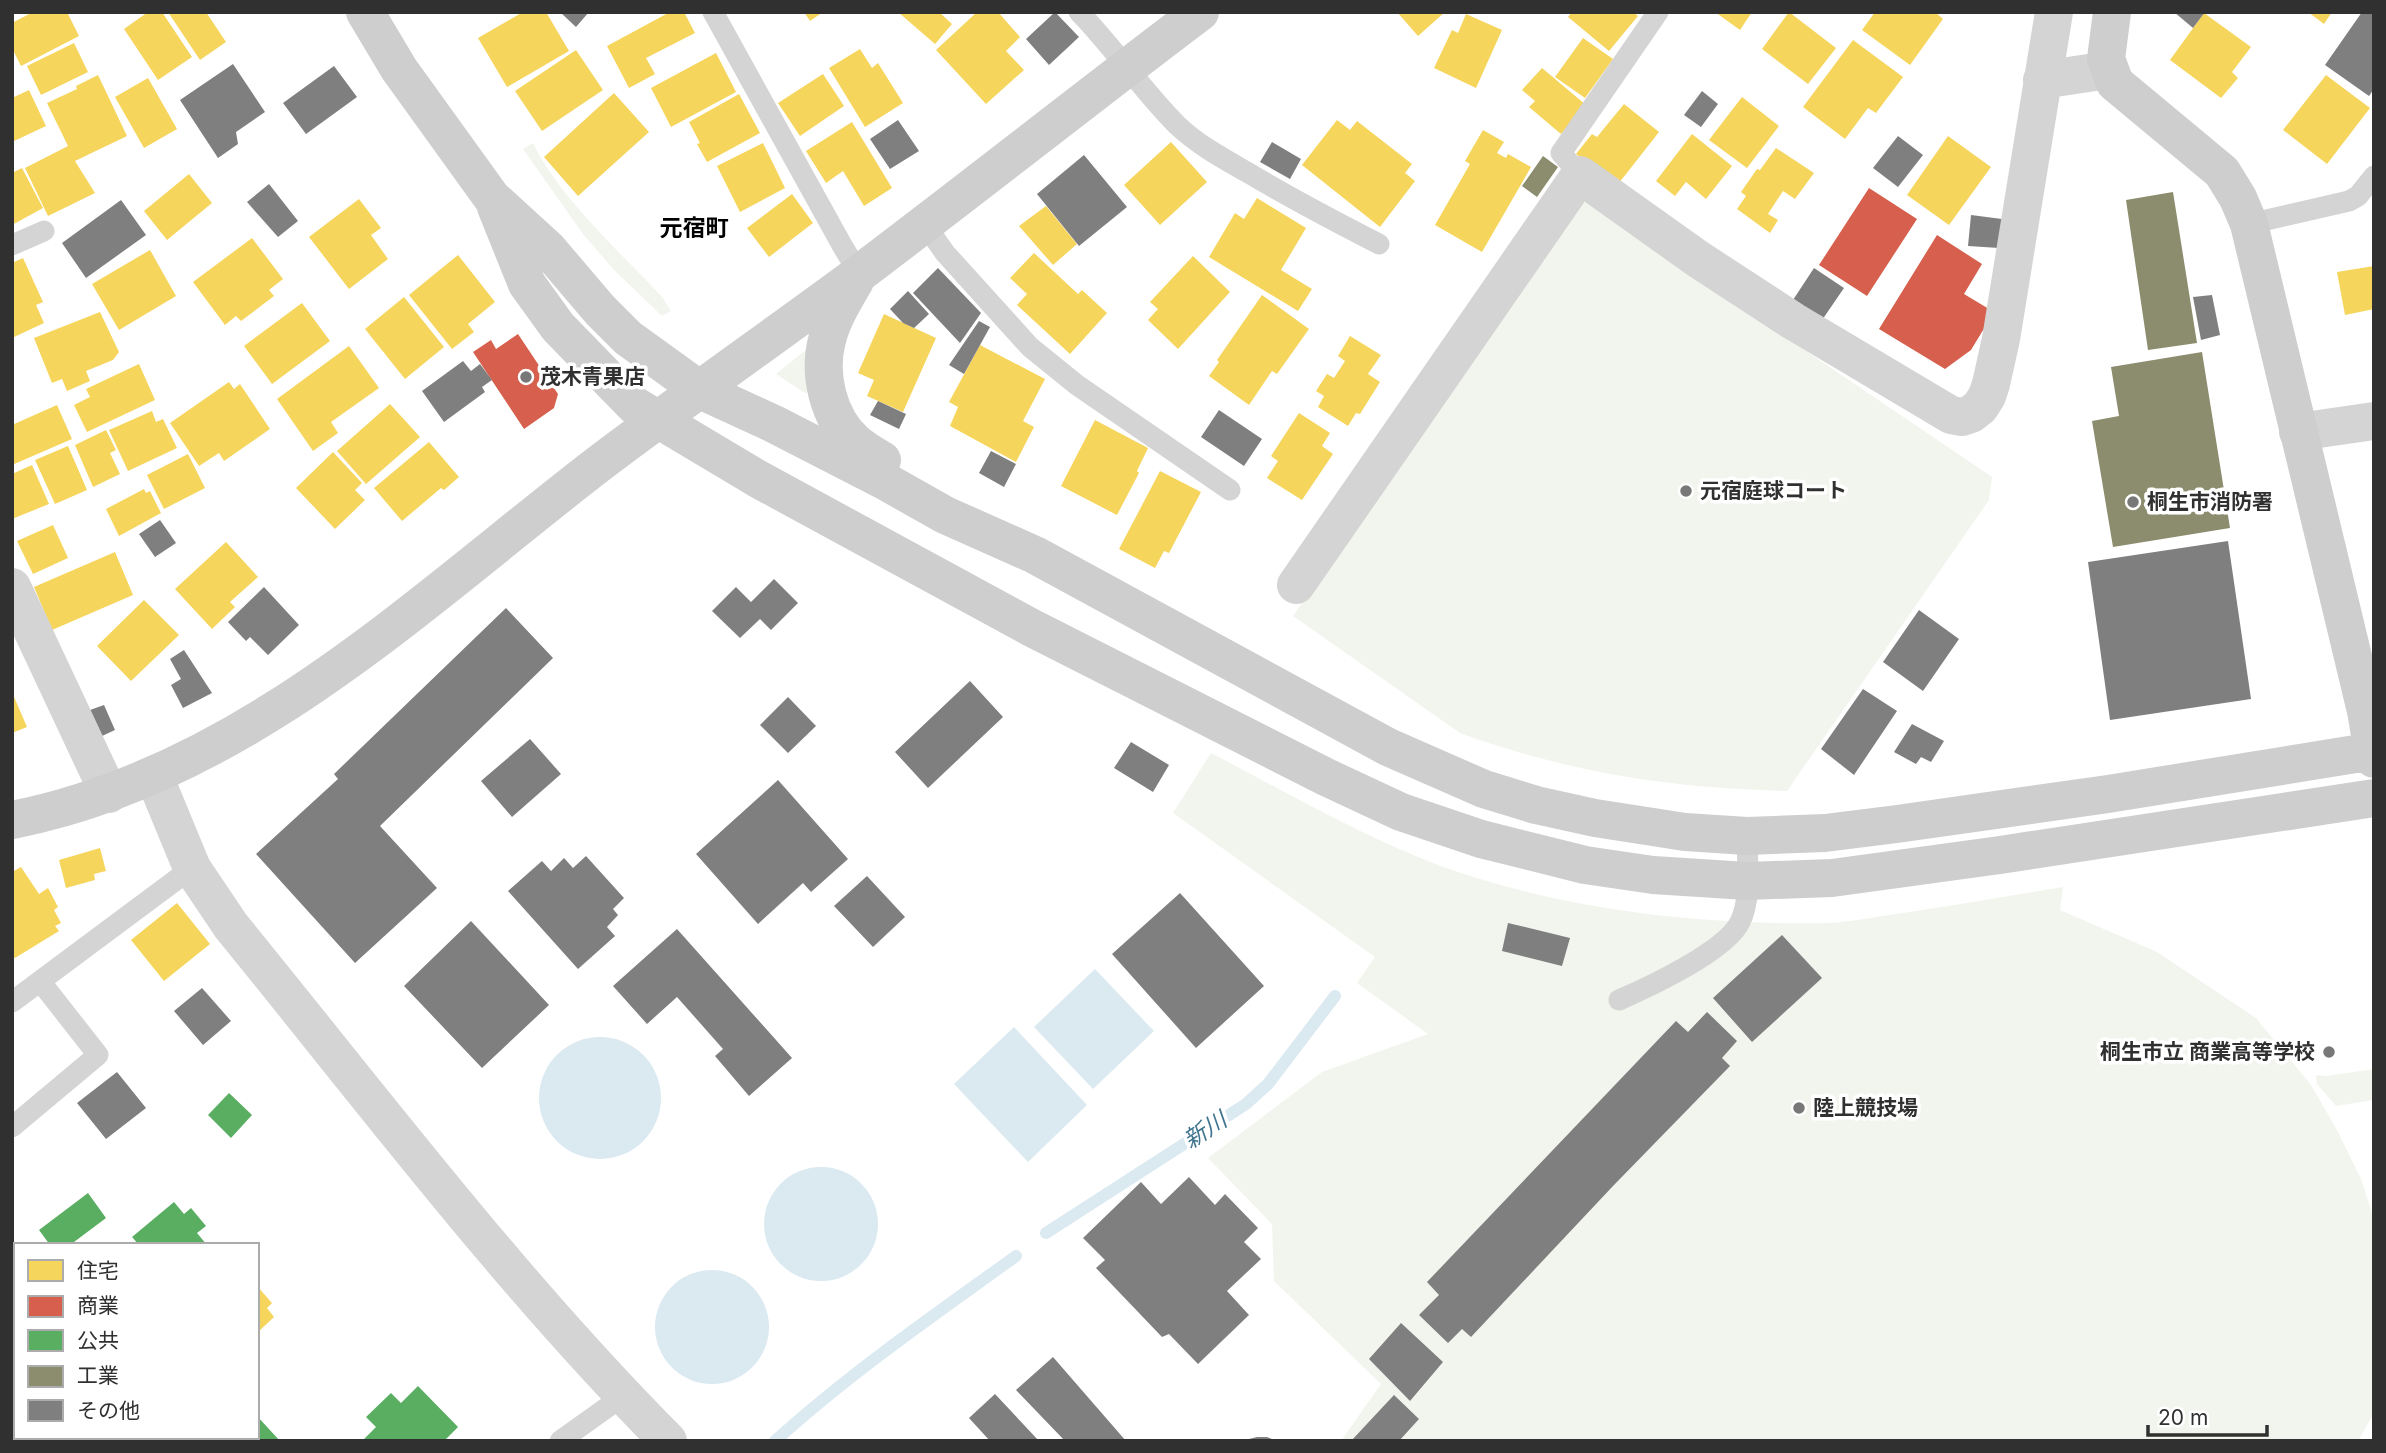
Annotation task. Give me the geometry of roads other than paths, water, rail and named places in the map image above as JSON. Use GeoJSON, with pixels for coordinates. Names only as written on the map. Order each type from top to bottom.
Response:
{"type":"FeatureCollection","features":[{"type":"Feature","properties":{"kind":"street"},"geometry":{"type":"LineString","coordinates":[[365,12],[399,69],[492,198],[548,249],[600,310],[628,338],[700,390],[859,467],[945,515],[1035,555],[1388,747],[1483,789],[1536,806],[1595,818],[1685,832],[1747,836],[1825,833],[1909,822],[2373,754],[2366,711],[2249,224],[2238,198],[2222,172],[2115,83],[2106,59],[2112,12]]}},
{"type":"Feature","properties":{"kind":"street"},"geometry":{"type":"LineString","coordinates":[[12,820],[109,794],[154,776],[212,748],[329,674],[738,359],[859,273],[1200,12]]}},
{"type":"Feature","properties":{"kind":"street"},"geometry":{"type":"LineString","coordinates":[[1296,585],[1580,175],[1793,321],[1940,410],[1962,417],[1971,414],[1987,397],[2001,339],[2054,12]]}},
{"type":"Feature","properties":{"kind":"street"},"geometry":{"type":"LineString","coordinates":[[2042,80],[2108,70]]}},
{"type":"Feature","properties":{"kind":"street"},"geometry":{"type":"LineString","coordinates":[[492,198],[527,284],[558,327],[634,405],[658,421],[758,479],[1032,628],[1326,777],[1401,812],[1481,839],[1585,865],[1653,875],[1747,881],[1832,878],[2374,798]]}},
{"type":"Feature","properties":{"kind":"street"},"geometry":{"type":"LineString","coordinates":[[859,273],[834,320],[824,355],[827,396],[843,430],[868,452],[951,498],[1035,555]]}},
{"type":"Feature","properties":{"kind":"street"},"geometry":{"type":"LineString","coordinates":[[2298,432],[2374,421]]}},
{"type":"Feature","properties":{"kind":"street"},"geometry":{"type":"LineString","coordinates":[[17,611],[109,794]]}},
{"type":"Feature","properties":{"kind":"street"},"geometry":{"type":"LineString","coordinates":[[154,776],[192,868],[231,926],[534,1298],[668,1441]]}},
{"type":"Feature","properties":{"kind":"lane"},"geometry":{"type":"LineString","coordinates":[[713,12],[859,273]]}},
{"type":"Feature","properties":{"kind":"lane"},"geometry":{"type":"LineString","coordinates":[[1079,12],[1105,38],[1178,126],[1207,149],[1313,210],[1379,244]]}},
{"type":"Feature","properties":{"kind":"lane"},"geometry":{"type":"LineString","coordinates":[[1580,175],[1561,153],[1658,12]]}},
{"type":"Feature","properties":{"kind":"lane"},"geometry":{"type":"LineString","coordinates":[[2249,224],[2349,201],[2358,196],[2374,176]]}},
{"type":"Feature","properties":{"kind":"lane"},"geometry":{"type":"LineString","coordinates":[[924,223],[945,253],[1030,347],[1077,385],[1230,490]]}},
{"type":"Feature","properties":{"kind":"lane"},"geometry":{"type":"LineString","coordinates":[[12,245],[44,231]]}},
{"type":"Feature","properties":{"kind":"lane"},"geometry":{"type":"LineString","coordinates":[[1619,1000],[1713,950],[1730,937],[1740,922],[1747,881],[1747,836]]}},
{"type":"Feature","properties":{"kind":"lane"},"geometry":{"type":"LineString","coordinates":[[12,1002],[192,868]]}},
{"type":"Feature","properties":{"kind":"lane"},"geometry":{"type":"LineString","coordinates":[[12,1127],[98,1055],[40,981]]}},
{"type":"Feature","properties":{"kind":"lane"},"geometry":{"type":"LineString","coordinates":[[560,1441],[623,1396]]}},
{"type":"Feature","properties":{"kind":"waterway","name":"新川"},"geometry":{"type":"LineString","coordinates":[[1046,1233],[1246,1104],[1268,1084],[1335,996]]}},
{"type":"Feature","properties":{"kind":"waterway","name":"新川"},"geometry":{"type":"LineString","coordinates":[[775,1441],[863,1368],[1016,1256]]}},
{"type":"Feature","properties":{"kind":"place","name":"茂木青果店"},"geometry":{"type":"Point","coordinates":[526,377]}},
{"type":"Feature","properties":{"kind":"place","name":"元宿庭球コート"},"geometry":{"type":"Point","coordinates":[1686,491]}},
{"type":"Feature","properties":{"kind":"place","name":"桐生市消防署"},"geometry":{"type":"Point","coordinates":[2133,502]}},
{"type":"Feature","properties":{"kind":"place","name":"桐生市立 商業高等学校"},"geometry":{"type":"Point","coordinates":[2329,1052]}},
{"type":"Feature","properties":{"kind":"place","name":"陸上競技場"},"geometry":{"type":"Point","coordinates":[1799,1108]}},
{"type":"Feature","properties":{"kind":"district","name":"元宿町"},"geometry":{"type":"Point","coordinates":[694,228]}}]}
